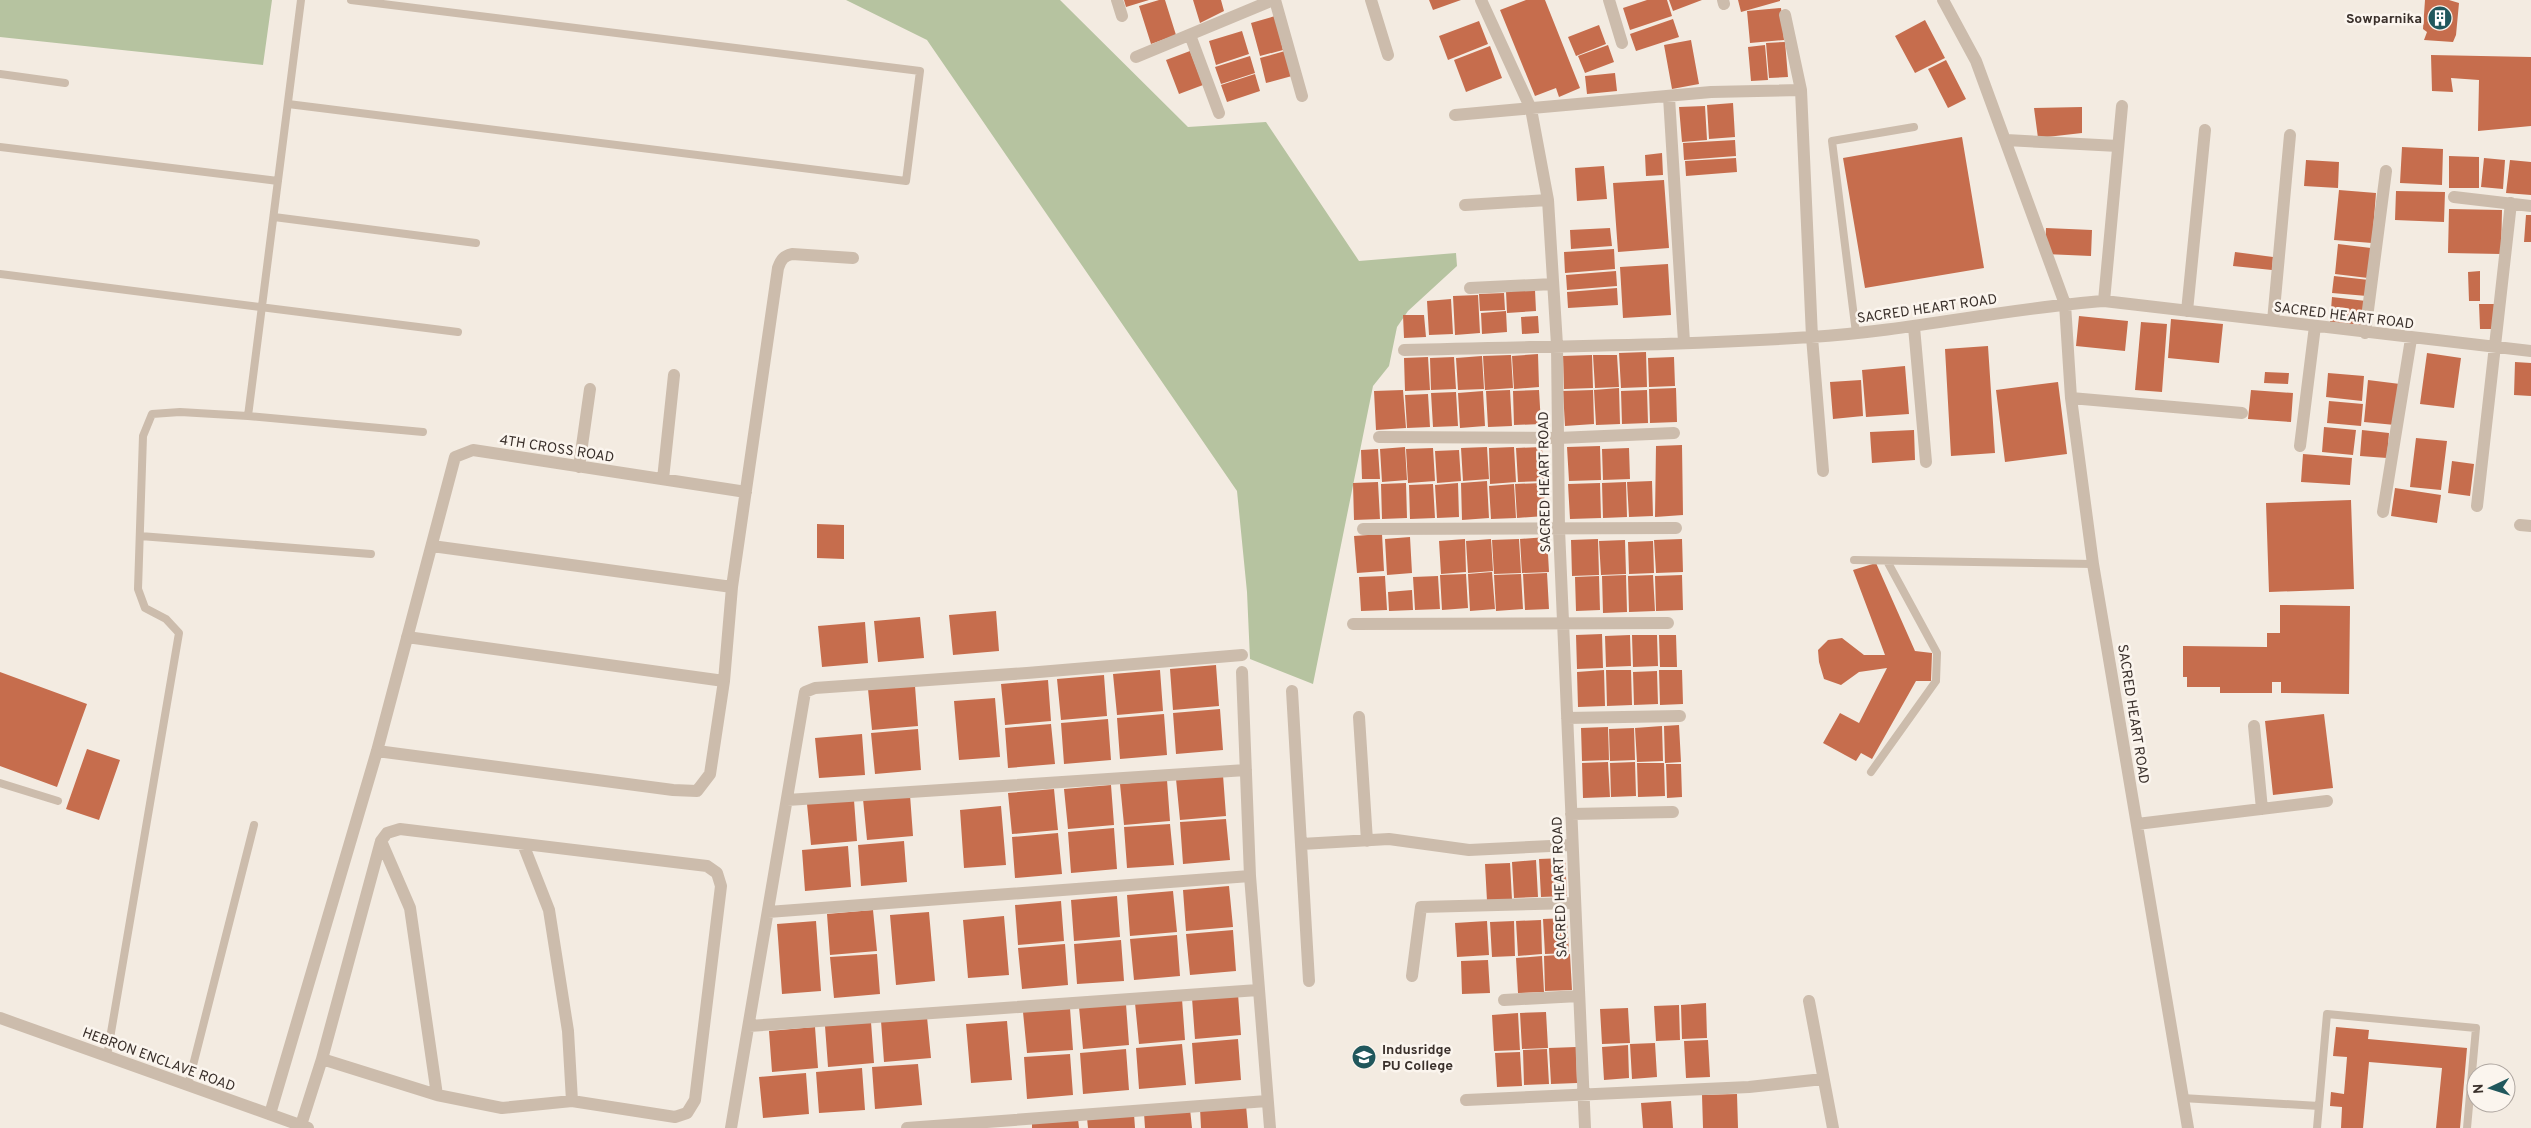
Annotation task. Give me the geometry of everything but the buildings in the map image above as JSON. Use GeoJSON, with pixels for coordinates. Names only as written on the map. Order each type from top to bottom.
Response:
{"type":"FeatureCollection","features":[{"type":"Feature","properties":{"kind":"street"},"geometry":{"type":"LineString","coordinates":[[1117,0],[1122,16]]}},
{"type":"Feature","properties":{"kind":"street"},"geometry":{"type":"LineString","coordinates":[[1136,57],[1274,0],[1302,96]]}},
{"type":"Feature","properties":{"kind":"street"},"geometry":{"type":"LineString","coordinates":[[1371,0],[1388,55]]}},
{"type":"Feature","properties":{"kind":"street"},"geometry":{"type":"LineString","coordinates":[[1404,350],[1557,346],[1548,200],[1531,109],[1481,0]]}},
{"type":"Feature","properties":{"kind":"street"},"geometry":{"type":"LineString","coordinates":[[1608,0],[1622,43]]}},
{"type":"Feature","properties":{"kind":"street","name":"SACRED HEART ROAD"},"geometry":{"type":"LineString","coordinates":[[1943,0],[1976,61],[2065,304],[2071,398],[2094,564],[2188,1128]]}},
{"type":"Feature","properties":{"kind":"street"},"geometry":{"type":"LineString","coordinates":[[1785,15],[1801,90],[1812,337],[1824,471]]}},
{"type":"Feature","properties":{"kind":"street"},"geometry":{"type":"LineString","coordinates":[[1190,35],[1219,113]]}},
{"type":"Feature","properties":{"kind":"street"},"geometry":{"type":"LineString","coordinates":[[1455,115],[1745,90],[1801,90]]}},
{"type":"Feature","properties":{"kind":"street"},"geometry":{"type":"LineString","coordinates":[[1669,97],[1684,342]]}},
{"type":"Feature","properties":{"kind":"street"},"geometry":{"type":"LineString","coordinates":[[2104,301],[2122,106]]}},
{"type":"Feature","properties":{"kind":"street"},"geometry":{"type":"LineString","coordinates":[[2187,311],[2205,130]]}},
{"type":"Feature","properties":{"kind":"street"},"geometry":{"type":"LineString","coordinates":[[2273,321],[2290,135]]}},
{"type":"Feature","properties":{"kind":"street"},"geometry":{"type":"LineString","coordinates":[[2006,140],[2118,146]]}},
{"type":"Feature","properties":{"kind":"street"},"geometry":{"type":"LineString","coordinates":[[2366,333],[2386,171]]}},
{"type":"Feature","properties":{"kind":"street"},"geometry":{"type":"LineString","coordinates":[[2454,197],[2531,206]]}},
{"type":"Feature","properties":{"kind":"street"},"geometry":{"type":"LineString","coordinates":[[1466,205],[1548,200]]}},
{"type":"Feature","properties":{"kind":"street"},"geometry":{"type":"LineString","coordinates":[[2478,506],[2511,203]]}},
{"type":"Feature","properties":{"kind":"street"},"geometry":{"type":"LineString","coordinates":[[378,751],[673,790],[697,791],[710,774],[724,682],[732,587],[780,260],[785,255],[792,254],[853,258]]}},
{"type":"Feature","properties":{"kind":"street"},"geometry":{"type":"LineString","coordinates":[[1470,288],[1553,284]]}},
{"type":"Feature","properties":{"kind":"street","name":"SACRED HEART ROAD"},"geometry":{"type":"LineString","coordinates":[[1585,1128],[1559,529],[1557,346],[1812,337],[1914,327],[2065,304],[2104,301],[2411,339],[2531,351]]}},
{"type":"Feature","properties":{"kind":"street"},"geometry":{"type":"LineString","coordinates":[[2300,446],[2315,326]]}},
{"type":"Feature","properties":{"kind":"street"},"geometry":{"type":"LineString","coordinates":[[1914,327],[1926,462]]}},
{"type":"Feature","properties":{"kind":"street"},"geometry":{"type":"LineString","coordinates":[[2383,512],[2411,339]]}},
{"type":"Feature","properties":{"kind":"street"},"geometry":{"type":"LineString","coordinates":[[663,480],[674,375]]}},
{"type":"Feature","properties":{"kind":"street"},"geometry":{"type":"LineString","coordinates":[[579,466],[590,389]]}},
{"type":"Feature","properties":{"kind":"street"},"geometry":{"type":"LineString","coordinates":[[2071,398],[2242,413]]}},
{"type":"Feature","properties":{"kind":"street"},"geometry":{"type":"LineString","coordinates":[[1379,437],[1558,438],[1674,433]]}},
{"type":"Feature","properties":{"kind":"street","name":"4TH CROSS ROAD"},"geometry":{"type":"LineString","coordinates":[[432,546],[455,457],[474,450],[746,492]]}},
{"type":"Feature","properties":{"kind":"street"},"geometry":{"type":"LineString","coordinates":[[1363,529],[1676,528]]}},
{"type":"Feature","properties":{"kind":"street"},"geometry":{"type":"LineString","coordinates":[[270,1114],[378,751],[432,546],[732,587]]}},
{"type":"Feature","properties":{"kind":"street"},"geometry":{"type":"LineString","coordinates":[[1353,624],[1668,623]]}},
{"type":"Feature","properties":{"kind":"street"},"geometry":{"type":"LineString","coordinates":[[408,638],[724,682]]}},
{"type":"Feature","properties":{"kind":"street"},"geometry":{"type":"LineString","coordinates":[[731,1128],[803,698],[809,689],[1242,655]]}},
{"type":"Feature","properties":{"kind":"street"},"geometry":{"type":"LineString","coordinates":[[1242,672],[1250,876],[1270,1128]]}},
{"type":"Feature","properties":{"kind":"street"},"geometry":{"type":"LineString","coordinates":[[1292,691],[1309,981]]}},
{"type":"Feature","properties":{"kind":"street"},"geometry":{"type":"LineString","coordinates":[[1567,718],[1680,716]]}},
{"type":"Feature","properties":{"kind":"street"},"geometry":{"type":"LineString","coordinates":[[1359,718],[1367,840]]}},
{"type":"Feature","properties":{"kind":"street"},"geometry":{"type":"LineString","coordinates":[[2254,726],[2262,809]]}},
{"type":"Feature","properties":{"kind":"street"},"geometry":{"type":"LineString","coordinates":[[787,800],[1246,770]]}},
{"type":"Feature","properties":{"kind":"street"},"geometry":{"type":"LineString","coordinates":[[2137,824],[2327,801]]}},
{"type":"Feature","properties":{"kind":"street"},"geometry":{"type":"LineString","coordinates":[[1571,814],[1673,812]]}},
{"type":"Feature","properties":{"kind":"street"},"geometry":{"type":"LineString","coordinates":[[305,1127],[322,1059],[381,842],[387,833],[400,829],[707,866],[717,873],[721,886],[695,1100],[687,1112],[675,1117],[572,1101],[502,1108],[437,1095],[322,1059]]}},
{"type":"Feature","properties":{"kind":"street"},"geometry":{"type":"LineString","coordinates":[[1301,844],[1389,839],[1469,850],[1572,845]]}},
{"type":"Feature","properties":{"kind":"street"},"geometry":{"type":"LineString","coordinates":[[381,842],[410,908],[437,1095]]}},
{"type":"Feature","properties":{"kind":"street"},"geometry":{"type":"LineString","coordinates":[[523,844],[549,910],[568,1032],[572,1101]]}},
{"type":"Feature","properties":{"kind":"street"},"geometry":{"type":"LineString","coordinates":[[768,912],[1250,876]]}},
{"type":"Feature","properties":{"kind":"street"},"geometry":{"type":"LineString","coordinates":[[1412,976],[1420,907],[1575,903]]}},
{"type":"Feature","properties":{"kind":"street"},"geometry":{"type":"LineString","coordinates":[[749,1026],[1258,990]]}},
{"type":"Feature","properties":{"kind":"street"},"geometry":{"type":"LineString","coordinates":[[1504,1000],[1579,996]]}},
{"type":"Feature","properties":{"kind":"street"},"geometry":{"type":"LineString","coordinates":[[1809,1001],[1832,1128]]}},
{"type":"Feature","properties":{"kind":"street","name":"HEBRON ENCLAVE ROAD"},"geometry":{"type":"LineString","coordinates":[[0,1018],[270,1114],[287,1124],[305,1127]]}},
{"type":"Feature","properties":{"kind":"street"},"geometry":{"type":"LineString","coordinates":[[1466,1100],[1583,1093],[1749,1088],[1823,1080]]}},
{"type":"Feature","properties":{"kind":"street"},"geometry":{"type":"LineString","coordinates":[[907,1128],[1267,1100]]}},
{"type":"Feature","properties":{"kind":"lane"},"geometry":{"type":"LineString","coordinates":[[248,416],[264,308],[301,0]]}},
{"type":"Feature","properties":{"kind":"lane"},"geometry":{"type":"LineString","coordinates":[[288,104],[906,182],[920,71],[351,0]]}},
{"type":"Feature","properties":{"kind":"lane"},"geometry":{"type":"LineString","coordinates":[[0,74],[65,83]]}},
{"type":"Feature","properties":{"kind":"lane"},"geometry":{"type":"LineString","coordinates":[[1856,333],[1832,141],[1914,127]]}},
{"type":"Feature","properties":{"kind":"lane"},"geometry":{"type":"LineString","coordinates":[[0,147],[278,181]]}},
{"type":"Feature","properties":{"kind":"lane"},"geometry":{"type":"LineString","coordinates":[[274,217],[476,243]]}},
{"type":"Feature","properties":{"kind":"lane"},"geometry":{"type":"LineString","coordinates":[[0,274],[458,332]]}},
{"type":"Feature","properties":{"kind":"lane"},"geometry":{"type":"LineString","coordinates":[[107,1056],[179,633],[166,619],[145,608],[138,589],[143,436],[152,414],[180,412],[248,416],[423,432]]}},
{"type":"Feature","properties":{"kind":"lane"},"geometry":{"type":"LineString","coordinates":[[140,536],[372,554]]}},
{"type":"Feature","properties":{"kind":"lane"},"geometry":{"type":"LineString","coordinates":[[1854,560],[2094,564]]}},
{"type":"Feature","properties":{"kind":"lane"},"geometry":{"type":"LineString","coordinates":[[1871,772],[1936,681],[1937,653],[1887,561]]}},
{"type":"Feature","properties":{"kind":"lane"},"geometry":{"type":"LineString","coordinates":[[0,783],[58,801]]}},
{"type":"Feature","properties":{"kind":"lane"},"geometry":{"type":"LineString","coordinates":[[188,1085],[254,825]]}},
{"type":"Feature","properties":{"kind":"lane"},"geometry":{"type":"LineString","coordinates":[[2317,1128],[2327,1014],[2476,1028],[2467,1128]]}},
{"type":"Feature","properties":{"kind":"lane"},"geometry":{"type":"LineString","coordinates":[[2182,1098],[2319,1106]]}},
{"type":"Feature","properties":{"kind":"green space"},"geometry":{"type":"Polygon","coordinates":[[[0,0],[272,0],[263,65],[0,37],[0,0]]]}},
{"type":"Feature","properties":{"kind":"green space"},"geometry":{"type":"Polygon","coordinates":[[[846,0],[1060,0],[1188,127],[1266,122],[1359,261],[1456,253],[1457,266],[1408,311],[1397,327],[1389,366],[1373,386],[1313,684],[1250,659],[1247,592],[1237,491],[927,40],[846,0]]]}},
{"type":"Feature","properties":{"kind":"place","name":"Sowparnika"},"geometry":{"type":"Point","coordinates":[2440,18]}},
{"type":"Feature","properties":{"kind":"place","name":"Indusridge PU College"},"geometry":{"type":"Point","coordinates":[1364,1057]}}]}
